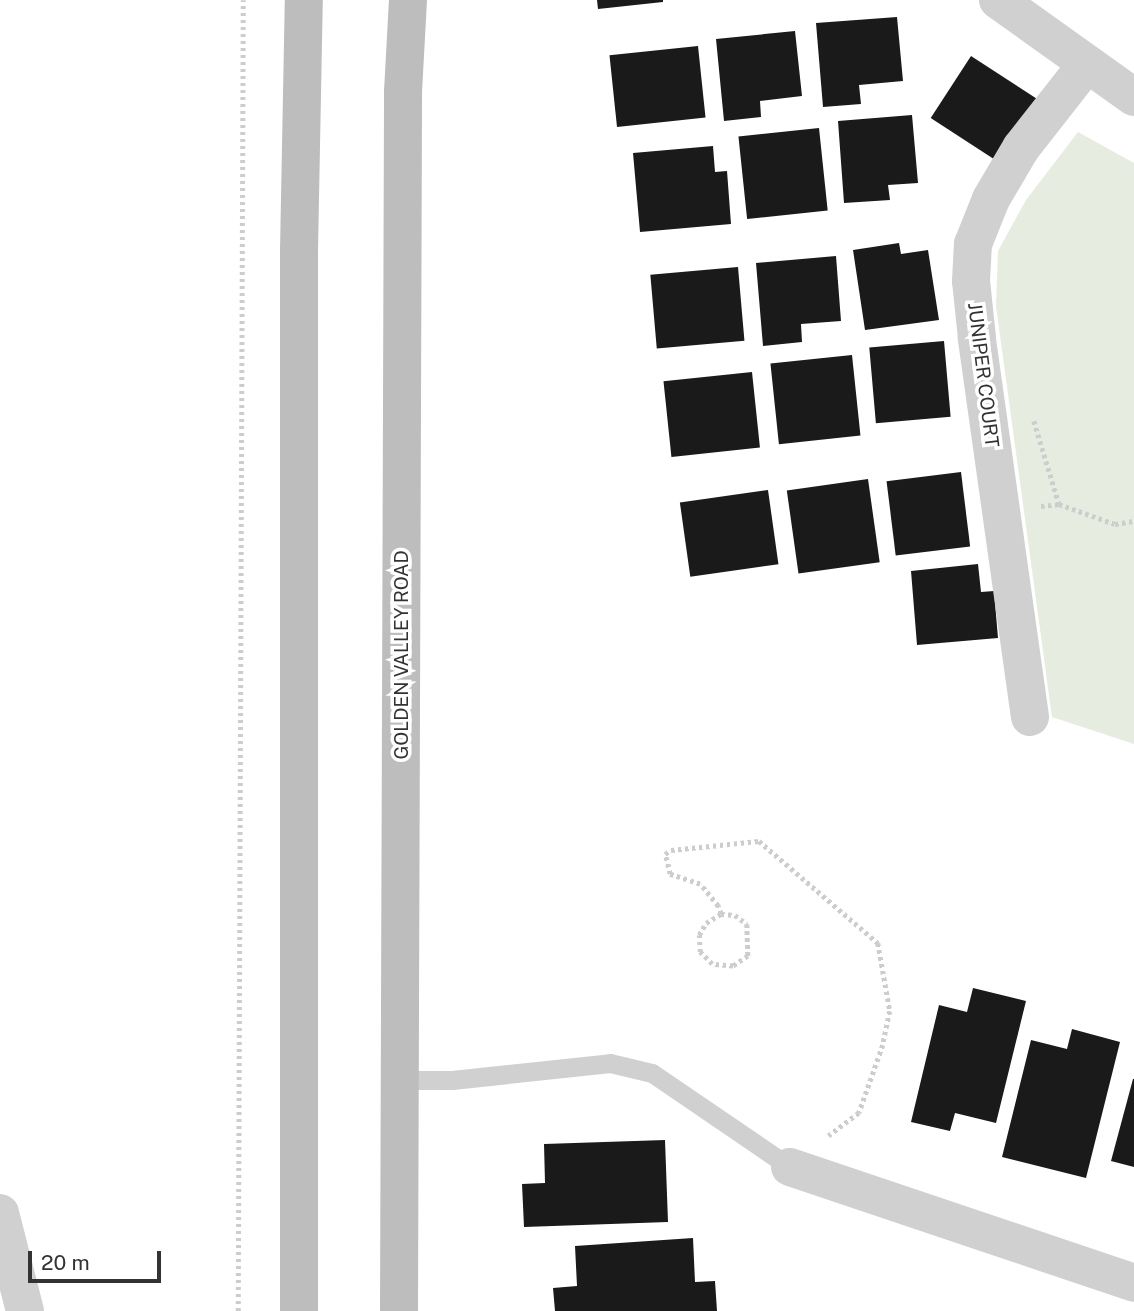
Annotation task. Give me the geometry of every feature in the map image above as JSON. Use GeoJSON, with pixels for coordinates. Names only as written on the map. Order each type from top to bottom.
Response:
{"type":"FeatureCollection","features":[{"type":"Feature","properties":{"kind":"main road"},"geometry":{"type":"LineString","coordinates":[[299,1311],[299,250],[304,0]]}},
{"type":"Feature","properties":{"kind":"main road","name":"GOLDEN VALLEY ROAD"},"geometry":{"type":"LineString","coordinates":[[399,1311],[403,92],[408,0]]}},
{"type":"Feature","properties":{"kind":"street"},"geometry":{"type":"LineString","coordinates":[[998,0],[1134,97]]}},
{"type":"Feature","properties":{"kind":"street","name":"JUNIPER COURT"},"geometry":{"type":"LineString","coordinates":[[1030,717],[971,281],[973,244],[991,200],[1021,148],[1086,65]]}},
{"type":"Feature","properties":{"kind":"street"},"geometry":{"type":"LineString","coordinates":[[790,1167],[1134,1283]]}},
{"type":"Feature","properties":{"kind":"street"},"geometry":{"type":"LineString","coordinates":[[0,1213],[25,1311]]}},
{"type":"Feature","properties":{"kind":"lane"},"geometry":{"type":"LineString","coordinates":[[401,1080],[452,1080],[610,1063],[652,1073],[790,1167]]}},
{"type":"Feature","properties":{"kind":"path"},"geometry":{"type":"LineString","coordinates":[[238,1311],[243,0]]}},
{"type":"Feature","properties":{"kind":"path"},"geometry":{"type":"LineString","coordinates":[[1001,511],[1059,504],[1115,524],[1134,520]]}},
{"type":"Feature","properties":{"kind":"path"},"geometry":{"type":"LineString","coordinates":[[721,914],[700,884],[670,874],[664,854],[671,850],[759,841],[878,943],[890,1011],[859,1113],[790,1167]]}},
{"type":"Feature","properties":{"kind":"path"},"geometry":{"type":"LineString","coordinates":[[721,914],[735,915],[747,924],[748,956],[733,966],[712,964],[700,952],[699,935],[706,923],[721,914]]}},
{"type":"Feature","properties":{"kind":"shaded area"},"geometry":{"type":"Polygon","coordinates":[[[1078,132],[1134,163],[1134,744],[1052,717],[996,306],[998,251],[1026,200],[1078,132]]]}},
{"type":"Feature","properties":{"kind":"building"},"geometry":{"type":"Polygon","coordinates":[[[597,0],[663,0],[663,2],[598,9],[597,0]]]}},
{"type":"Feature","properties":{"kind":"building"},"geometry":{"type":"Polygon","coordinates":[[[897,17],[903,81],[859,85],[861,104],[823,107],[816,23],[897,17]]]}},
{"type":"Feature","properties":{"kind":"building"},"geometry":{"type":"Polygon","coordinates":[[[795,31],[802,96],[760,101],[761,117],[724,121],[716,39],[795,31]]]}},
{"type":"Feature","properties":{"kind":"building"},"geometry":{"type":"Polygon","coordinates":[[[698,46],[706,118],[617,127],[609,55],[698,46]]]}},
{"type":"Feature","properties":{"kind":"building"},"geometry":{"type":"Polygon","coordinates":[[[971,56],[1036,98],[996,161],[931,118],[971,56]]]}},
{"type":"Feature","properties":{"kind":"building"},"geometry":{"type":"Polygon","coordinates":[[[912,115],[918,183],[888,185],[890,200],[844,203],[838,121],[912,115]]]}},
{"type":"Feature","properties":{"kind":"building"},"geometry":{"type":"Polygon","coordinates":[[[819,128],[828,211],[747,219],[738,136],[819,128]]]}},
{"type":"Feature","properties":{"kind":"building"},"geometry":{"type":"Polygon","coordinates":[[[713,146],[715,172],[727,171],[731,224],[640,232],[633,153],[713,146]]]}},
{"type":"Feature","properties":{"kind":"building"},"geometry":{"type":"Polygon","coordinates":[[[899,243],[901,254],[928,250],[939,320],[865,330],[853,250],[899,243]]]}},
{"type":"Feature","properties":{"kind":"building"},"geometry":{"type":"Polygon","coordinates":[[[836,256],[841,321],[801,324],[802,342],[763,346],[756,263],[836,256]]]}},
{"type":"Feature","properties":{"kind":"building"},"geometry":{"type":"Polygon","coordinates":[[[738,267],[744,341],[657,348],[650,275],[738,267]]]}},
{"type":"Feature","properties":{"kind":"building"},"geometry":{"type":"Polygon","coordinates":[[[944,341],[951,417],[876,423],[869,348],[944,341]]]}},
{"type":"Feature","properties":{"kind":"building"},"geometry":{"type":"Polygon","coordinates":[[[852,355],[860,436],[779,444],[770,364],[852,355]]]}},
{"type":"Feature","properties":{"kind":"building"},"geometry":{"type":"Polygon","coordinates":[[[752,372],[760,448],[671,457],[663,381],[752,372]]]}},
{"type":"Feature","properties":{"kind":"building"},"geometry":{"type":"Polygon","coordinates":[[[961,472],[970,546],[896,556],[887,481],[961,472]]]}},
{"type":"Feature","properties":{"kind":"building"},"geometry":{"type":"Polygon","coordinates":[[[868,479],[880,562],[798,574],[787,490],[868,479]]]}},
{"type":"Feature","properties":{"kind":"building"},"geometry":{"type":"Polygon","coordinates":[[[768,490],[778,564],[690,577],[680,502],[768,490]]]}},
{"type":"Feature","properties":{"kind":"building"},"geometry":{"type":"Polygon","coordinates":[[[978,564],[981,592],[994,591],[998,638],[917,645],[911,571],[978,564]]]}},
{"type":"Feature","properties":{"kind":"building"},"geometry":{"type":"Polygon","coordinates":[[[973,988],[1026,1001],[996,1123],[955,1113],[950,1131],[911,1122],[939,1005],[967,1012],[973,988]]]}},
{"type":"Feature","properties":{"kind":"building"},"geometry":{"type":"Polygon","coordinates":[[[1072,1029],[1120,1042],[1086,1178],[1002,1157],[1031,1040],[1067,1049],[1072,1029]]]}},
{"type":"Feature","properties":{"kind":"building"},"geometry":{"type":"Polygon","coordinates":[[[1134,1079],[1134,1167],[1111,1161],[1134,1079]]]}},
{"type":"Feature","properties":{"kind":"building"},"geometry":{"type":"Polygon","coordinates":[[[665,1140],[668,1222],[524,1227],[522,1184],[545,1183],[544,1144],[665,1140]]]}},
{"type":"Feature","properties":{"kind":"building"},"geometry":{"type":"Polygon","coordinates":[[[693,1238],[695,1282],[715,1281],[717,1311],[555,1311],[553,1288],[577,1286],[575,1246],[693,1238]]]}}]}
